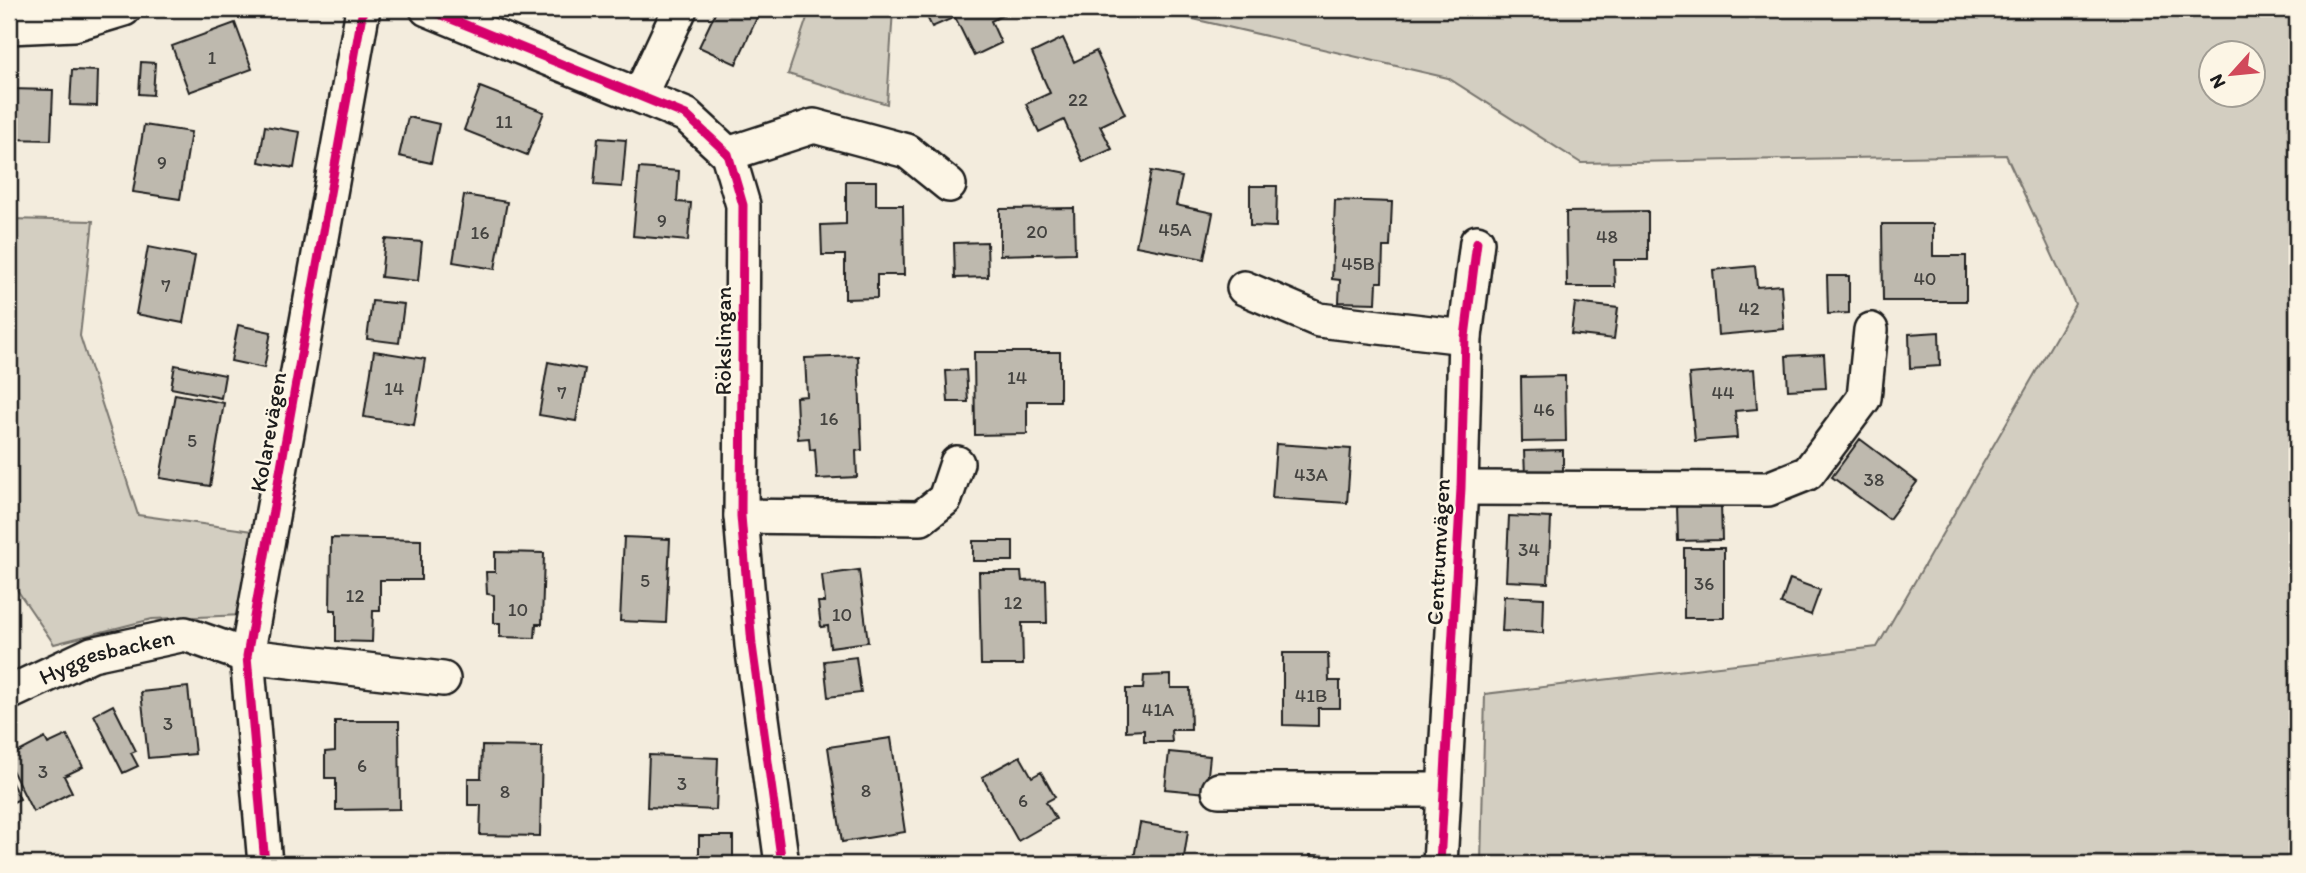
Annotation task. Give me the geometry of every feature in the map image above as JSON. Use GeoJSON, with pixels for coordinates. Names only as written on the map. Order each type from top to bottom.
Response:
{"type":"FeatureCollection","features":[{"type":"Feature","properties":{"kind":"street"},"geometry":{"type":"LineString","coordinates":[[9,27],[74,24],[124,9]]}},
{"type":"Feature","properties":{"kind":"street","name":"Kolarevägen"},"geometry":{"type":"LineString","coordinates":[[265,864],[247,656],[363,9]]}},
{"type":"Feature","properties":{"kind":"street"},"geometry":{"type":"LineString","coordinates":[[427,9],[686,115],[728,154],[814,126],[907,151],[949,186]]}},
{"type":"Feature","properties":{"kind":"street"},"geometry":{"type":"LineString","coordinates":[[640,95],[680,9]]}},
{"type":"Feature","properties":{"kind":"street","name":"Rökslingan"},"geometry":{"type":"LineString","coordinates":[[728,154],[743,205],[741,516],[752,645],[782,864]]}},
{"type":"Feature","properties":{"kind":"street","name":"Centrumvägen"},"geometry":{"type":"LineString","coordinates":[[1440,864],[1461,488],[1465,337],[1477,242]]}},
{"type":"Feature","properties":{"kind":"street"},"geometry":{"type":"LineString","coordinates":[[1244,288],[1319,320],[1465,337]]}},
{"type":"Feature","properties":{"kind":"street","name":"Centrumvägen"},"geometry":{"type":"LineString","coordinates":[[1461,488],[1768,489],[1808,473],[1864,398],[1871,330]]}},
{"type":"Feature","properties":{"kind":"street"},"geometry":{"type":"LineString","coordinates":[[741,516],[921,518],[945,499],[957,463]]}},
{"type":"Feature","properties":{"kind":"street","name":"Hyggesbacken"},"geometry":{"type":"LineString","coordinates":[[9,693],[92,654],[185,634],[247,656]]}},
{"type":"Feature","properties":{"kind":"street"},"geometry":{"type":"LineString","coordinates":[[247,656],[443,679]]}},
{"type":"Feature","properties":{"kind":"street"},"geometry":{"type":"LineString","coordinates":[[1219,790],[1443,790]]}},
{"type":"Feature","properties":{"kind":"shaded area"},"geometry":{"type":"Polygon","coordinates":[[[810,9],[893,9],[887,104],[788,74],[810,9]]]}},
{"type":"Feature","properties":{"kind":"shaded area"},"geometry":{"type":"Polygon","coordinates":[[[1150,9],[2297,9],[2297,864],[1481,864],[1485,694],[1877,647],[2075,304],[2006,155],[1581,163],[1448,78],[1150,9]]]}},
{"type":"Feature","properties":{"kind":"shaded area"},"geometry":{"type":"Polygon","coordinates":[[[9,219],[93,221],[80,336],[138,515],[260,532],[243,615],[152,619],[54,644],[9,578],[9,219]]]}},
{"type":"Feature","properties":{"kind":"building"},"geometry":{"type":"Polygon","coordinates":[[[717,9],[761,9],[736,64],[699,47],[717,9]]]}},
{"type":"Feature","properties":{"kind":"building"},"geometry":{"type":"Polygon","coordinates":[[[923,9],[1015,9],[991,21],[1001,43],[974,56],[955,17],[932,27],[923,9]]]}},
{"type":"Feature","properties":{"kind":"building"},"geometry":{"type":"Polygon","coordinates":[[[235,23],[252,69],[189,92],[172,46],[235,23]]]}},
{"type":"Feature","properties":{"kind":"building"},"geometry":{"type":"Polygon","coordinates":[[[1063,38],[1074,62],[1096,51],[1125,114],[1100,126],[1112,149],[1083,162],[1064,120],[1039,132],[1026,104],[1050,93],[1032,53],[1063,38]]]}},
{"type":"Feature","properties":{"kind":"building"},"geometry":{"type":"Polygon","coordinates":[[[141,62],[155,63],[153,95],[139,94],[141,62]]]}},
{"type":"Feature","properties":{"kind":"building"},"geometry":{"type":"Polygon","coordinates":[[[72,70],[98,71],[97,106],[70,105],[72,70]]]}},
{"type":"Feature","properties":{"kind":"building"},"geometry":{"type":"Polygon","coordinates":[[[480,87],[544,112],[527,155],[464,130],[480,87]]]}},
{"type":"Feature","properties":{"kind":"building"},"geometry":{"type":"Polygon","coordinates":[[[9,89],[53,90],[51,140],[9,139],[9,89]]]}},
{"type":"Feature","properties":{"kind":"building"},"geometry":{"type":"Polygon","coordinates":[[[408,117],[439,124],[431,163],[399,156],[408,117]]]}},
{"type":"Feature","properties":{"kind":"building"},"geometry":{"type":"Polygon","coordinates":[[[144,125],[191,132],[180,199],[133,192],[144,125]]]}},
{"type":"Feature","properties":{"kind":"building"},"geometry":{"type":"Polygon","coordinates":[[[265,126],[300,132],[294,168],[259,162],[265,126]]]}},
{"type":"Feature","properties":{"kind":"building"},"geometry":{"type":"Polygon","coordinates":[[[598,138],[626,140],[622,187],[594,185],[598,138]]]}},
{"type":"Feature","properties":{"kind":"building"},"geometry":{"type":"Polygon","coordinates":[[[639,168],[679,171],[677,202],[691,203],[688,241],[633,236],[639,168]]]}},
{"type":"Feature","properties":{"kind":"building"},"geometry":{"type":"Polygon","coordinates":[[[1151,171],[1182,177],[1176,205],[1213,213],[1204,259],[1136,246],[1151,171]]]}},
{"type":"Feature","properties":{"kind":"building"},"geometry":{"type":"Polygon","coordinates":[[[846,181],[876,181],[876,205],[903,205],[904,275],[877,275],[877,298],[845,299],[845,255],[822,255],[821,225],[846,224],[846,181]]]}},
{"type":"Feature","properties":{"kind":"building"},"geometry":{"type":"Polygon","coordinates":[[[1250,186],[1277,186],[1276,227],[1250,226],[1250,186]]]}},
{"type":"Feature","properties":{"kind":"building"},"geometry":{"type":"Polygon","coordinates":[[[464,195],[507,202],[495,269],[453,262],[464,195]]]}},
{"type":"Feature","properties":{"kind":"building"},"geometry":{"type":"Polygon","coordinates":[[[1335,200],[1392,202],[1390,247],[1383,247],[1382,282],[1377,282],[1376,303],[1339,302],[1340,280],[1332,279],[1335,200]]]}},
{"type":"Feature","properties":{"kind":"building"},"geometry":{"type":"Polygon","coordinates":[[[1074,208],[1075,253],[1000,255],[1000,209],[1074,208]]]}},
{"type":"Feature","properties":{"kind":"building"},"geometry":{"type":"Polygon","coordinates":[[[1648,211],[1648,260],[1614,260],[1615,287],[1567,287],[1566,212],[1648,211]]]}},
{"type":"Feature","properties":{"kind":"building"},"geometry":{"type":"Polygon","coordinates":[[[1882,224],[1933,224],[1933,256],[1966,256],[1966,301],[1883,301],[1882,224]]]}},
{"type":"Feature","properties":{"kind":"building"},"geometry":{"type":"Polygon","coordinates":[[[385,239],[422,242],[418,281],[381,277],[385,239]]]}},
{"type":"Feature","properties":{"kind":"building"},"geometry":{"type":"Polygon","coordinates":[[[987,242],[988,277],[955,278],[954,243],[987,242]]]}},
{"type":"Feature","properties":{"kind":"building"},"geometry":{"type":"Polygon","coordinates":[[[148,247],[195,256],[183,323],[136,314],[148,247]]]}},
{"type":"Feature","properties":{"kind":"building"},"geometry":{"type":"Polygon","coordinates":[[[1755,266],[1757,287],[1781,285],[1784,329],[1718,335],[1713,270],[1755,266]]]}},
{"type":"Feature","properties":{"kind":"building"},"geometry":{"type":"Polygon","coordinates":[[[1827,276],[1849,276],[1849,313],[1828,314],[1827,276]]]}},
{"type":"Feature","properties":{"kind":"building"},"geometry":{"type":"Polygon","coordinates":[[[372,301],[404,304],[399,343],[367,339],[372,301]]]}},
{"type":"Feature","properties":{"kind":"building"},"geometry":{"type":"Polygon","coordinates":[[[1575,303],[1618,308],[1614,339],[1571,334],[1575,303]]]}},
{"type":"Feature","properties":{"kind":"building"},"geometry":{"type":"Polygon","coordinates":[[[238,325],[271,332],[264,368],[231,361],[238,325]]]}},
{"type":"Feature","properties":{"kind":"building"},"geometry":{"type":"Polygon","coordinates":[[[1939,332],[1940,366],[1910,368],[1909,334],[1939,332]]]}},
{"type":"Feature","properties":{"kind":"building"},"geometry":{"type":"Polygon","coordinates":[[[374,351],[425,359],[414,425],[364,417],[374,351]]]}},
{"type":"Feature","properties":{"kind":"building"},"geometry":{"type":"Polygon","coordinates":[[[974,352],[1060,352],[1060,401],[1027,401],[1027,434],[975,435],[974,352]]]}},
{"type":"Feature","properties":{"kind":"building"},"geometry":{"type":"Polygon","coordinates":[[[1824,354],[1826,388],[1788,390],[1786,356],[1824,354]]]}},
{"type":"Feature","properties":{"kind":"building"},"geometry":{"type":"Polygon","coordinates":[[[858,356],[862,450],[856,451],[857,477],[817,479],[815,449],[810,450],[809,438],[798,439],[796,397],[807,396],[805,358],[858,356]]]}},
{"type":"Feature","properties":{"kind":"building"},"geometry":{"type":"Polygon","coordinates":[[[548,362],[585,369],[576,421],[539,415],[548,362]]]}},
{"type":"Feature","properties":{"kind":"building"},"geometry":{"type":"Polygon","coordinates":[[[175,365],[225,375],[221,398],[171,388],[175,365]]]}},
{"type":"Feature","properties":{"kind":"building"},"geometry":{"type":"Polygon","coordinates":[[[1754,369],[1757,409],[1735,411],[1737,438],[1695,441],[1689,374],[1754,369]]]}},
{"type":"Feature","properties":{"kind":"building"},"geometry":{"type":"Polygon","coordinates":[[[966,370],[968,402],[948,402],[946,371],[966,370]]]}},
{"type":"Feature","properties":{"kind":"building"},"geometry":{"type":"Polygon","coordinates":[[[1565,376],[1566,441],[1522,442],[1521,377],[1565,376]]]}},
{"type":"Feature","properties":{"kind":"building"},"geometry":{"type":"Polygon","coordinates":[[[175,394],[224,403],[210,486],[160,478],[175,394]]]}},
{"type":"Feature","properties":{"kind":"building"},"geometry":{"type":"Polygon","coordinates":[[[1860,439],[1917,482],[1889,519],[1832,477],[1860,439]]]}},
{"type":"Feature","properties":{"kind":"building"},"geometry":{"type":"Polygon","coordinates":[[[1276,444],[1351,449],[1347,503],[1272,498],[1276,444]]]}},
{"type":"Feature","properties":{"kind":"building"},"geometry":{"type":"Polygon","coordinates":[[[1563,450],[1563,475],[1525,475],[1524,451],[1563,450]]]}},
{"type":"Feature","properties":{"kind":"building"},"geometry":{"type":"Polygon","coordinates":[[[1721,504],[1722,540],[1678,541],[1677,505],[1721,504]]]}},
{"type":"Feature","properties":{"kind":"building"},"geometry":{"type":"Polygon","coordinates":[[[1509,516],[1551,518],[1548,583],[1506,581],[1509,516]]]}},
{"type":"Feature","properties":{"kind":"building"},"geometry":{"type":"Polygon","coordinates":[[[624,537],[670,539],[666,623],[620,621],[624,537]]]}},
{"type":"Feature","properties":{"kind":"building"},"geometry":{"type":"Polygon","coordinates":[[[331,538],[421,540],[421,580],[380,580],[380,611],[373,611],[372,642],[336,641],[336,610],[330,610],[331,538]]]}},
{"type":"Feature","properties":{"kind":"building"},"geometry":{"type":"Polygon","coordinates":[[[973,541],[1013,541],[1013,561],[973,561],[973,541]]]}},
{"type":"Feature","properties":{"kind":"building"},"geometry":{"type":"Polygon","coordinates":[[[1684,548],[1724,548],[1724,618],[1684,618],[1684,548]]]}},
{"type":"Feature","properties":{"kind":"building"},"geometry":{"type":"Polygon","coordinates":[[[495,552],[544,553],[542,624],[536,624],[535,638],[500,637],[500,623],[494,623],[494,595],[487,594],[486,572],[495,572],[495,552]]]}},
{"type":"Feature","properties":{"kind":"building"},"geometry":{"type":"Polygon","coordinates":[[[859,570],[868,642],[830,647],[828,626],[821,627],[818,602],[825,602],[822,575],[859,570]]]}},
{"type":"Feature","properties":{"kind":"building"},"geometry":{"type":"Polygon","coordinates":[[[979,572],[1021,572],[1022,581],[1046,580],[1047,623],[1022,623],[1023,665],[981,665],[979,572]]]}},
{"type":"Feature","properties":{"kind":"building"},"geometry":{"type":"Polygon","coordinates":[[[1790,579],[1820,590],[1811,615],[1781,604],[1790,579]]]}},
{"type":"Feature","properties":{"kind":"building"},"geometry":{"type":"Polygon","coordinates":[[[1504,596],[1544,598],[1543,633],[1502,631],[1504,596]]]}},
{"type":"Feature","properties":{"kind":"building"},"geometry":{"type":"Polygon","coordinates":[[[1283,653],[1328,653],[1329,681],[1340,681],[1340,708],[1318,708],[1318,726],[1283,725],[1283,653]]]}},
{"type":"Feature","properties":{"kind":"building"},"geometry":{"type":"Polygon","coordinates":[[[856,657],[861,693],[828,697],[824,661],[856,657]]]}},
{"type":"Feature","properties":{"kind":"building"},"geometry":{"type":"Polygon","coordinates":[[[1171,675],[1171,688],[1190,688],[1191,730],[1171,730],[1172,742],[1144,742],[1144,730],[1126,731],[1126,689],[1143,689],[1144,676],[1171,675]]]}},
{"type":"Feature","properties":{"kind":"building"},"geometry":{"type":"Polygon","coordinates":[[[188,687],[195,754],[148,758],[141,692],[188,687]]]}},
{"type":"Feature","properties":{"kind":"building"},"geometry":{"type":"Polygon","coordinates":[[[113,705],[136,751],[131,753],[138,766],[123,773],[94,715],[113,705]]]}},
{"type":"Feature","properties":{"kind":"building"},"geometry":{"type":"Polygon","coordinates":[[[335,721],[399,721],[400,809],[336,810],[336,778],[325,778],[325,752],[335,751],[335,721]]]}},
{"type":"Feature","properties":{"kind":"building"},"geometry":{"type":"Polygon","coordinates":[[[67,735],[83,767],[64,776],[72,792],[33,812],[9,764],[9,757],[45,738],[48,744],[67,735]]]}},
{"type":"Feature","properties":{"kind":"building"},"geometry":{"type":"Polygon","coordinates":[[[891,738],[905,832],[842,842],[828,747],[891,738]]]}},
{"type":"Feature","properties":{"kind":"building"},"geometry":{"type":"Polygon","coordinates":[[[482,746],[542,747],[540,836],[480,835],[481,805],[468,805],[468,778],[481,778],[482,746]]]}},
{"type":"Feature","properties":{"kind":"building"},"geometry":{"type":"Polygon","coordinates":[[[1169,752],[1210,756],[1206,793],[1165,789],[1169,752]]]}},
{"type":"Feature","properties":{"kind":"building"},"geometry":{"type":"Polygon","coordinates":[[[649,755],[718,758],[716,810],[647,807],[649,755]]]}},
{"type":"Feature","properties":{"kind":"building"},"geometry":{"type":"Polygon","coordinates":[[[1020,756],[1032,777],[1041,772],[1055,797],[1046,802],[1056,819],[1018,841],[982,777],[1020,756]]]}},
{"type":"Feature","properties":{"kind":"building"},"geometry":{"type":"Polygon","coordinates":[[[9,777],[20,799],[9,804],[9,777]]]}},
{"type":"Feature","properties":{"kind":"building"},"geometry":{"type":"Polygon","coordinates":[[[1140,823],[1188,831],[1183,864],[1133,864],[1140,823]]]}},
{"type":"Feature","properties":{"kind":"building"},"geometry":{"type":"Polygon","coordinates":[[[699,836],[733,836],[733,864],[699,864],[699,836]]]}},
{"type":"Feature","properties":{"kind":"building"},"geometry":{"type":"Polygon","coordinates":[[[1310,855],[1353,857],[1353,864],[1310,864],[1310,855]]]}},
{"type":"Feature","properties":{"kind":"building"},"geometry":{"type":"Polygon","coordinates":[[[1078,858],[1079,864],[1043,864],[1042,861],[1078,858]]]}},
{"type":"Feature","properties":{"kind":"cycle path"},"geometry":{"type":"LineString","coordinates":[[265,864],[247,656],[363,9]]}},
{"type":"Feature","properties":{"kind":"cycle path"},"geometry":{"type":"LineString","coordinates":[[427,9],[686,115],[728,154],[743,205],[741,516],[752,645],[782,864]]}},
{"type":"Feature","properties":{"kind":"cycle path"},"geometry":{"type":"LineString","coordinates":[[1440,864],[1461,488],[1465,337],[1477,242]]}}]}
